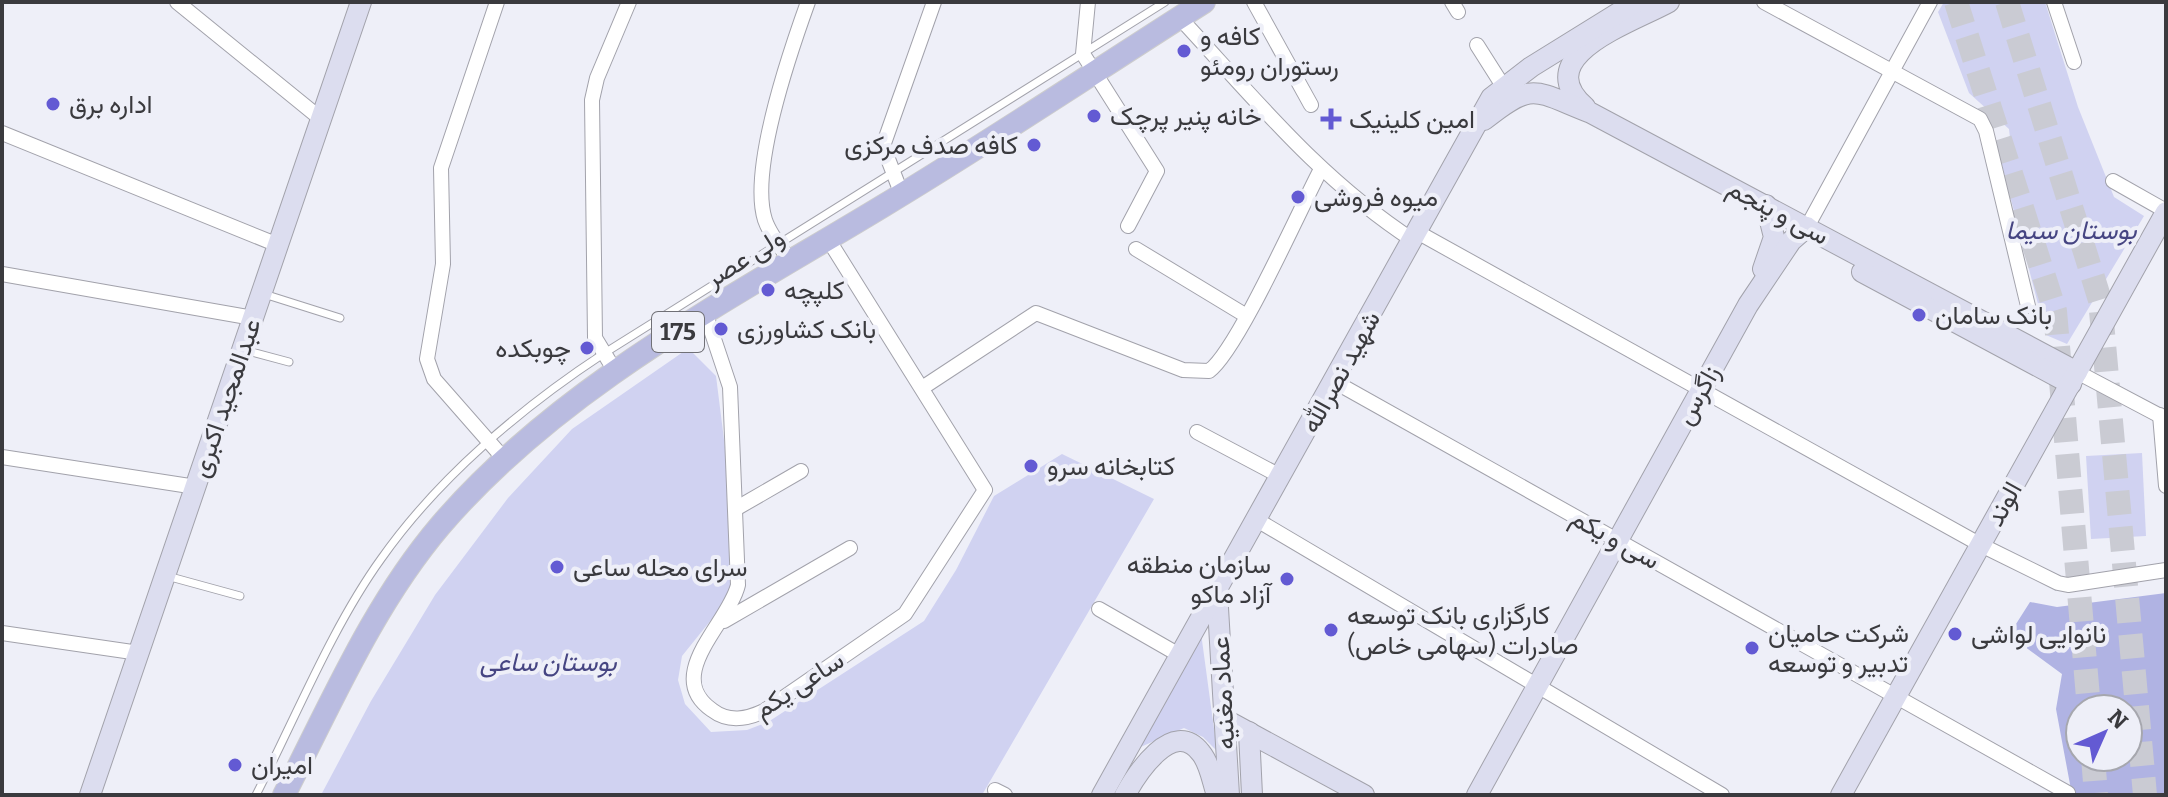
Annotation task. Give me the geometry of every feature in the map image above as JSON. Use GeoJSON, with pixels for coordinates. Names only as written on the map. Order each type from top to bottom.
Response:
{"type":"FeatureCollection","features":[{"type":"Feature","properties":{"kind":"main road","name":"ولی عصر"},"geometry":{"type":"LineString","coordinates":[[284,795],[363,643],[409,566],[440,527],[505,460],[609,363],[706,315],[902,195],[1088,62],[1172,10],[1204,2]]}},
{"type":"Feature","properties":{"kind":"street"},"geometry":{"type":"LineString","coordinates":[[177,2],[321,119]]}},
{"type":"Feature","properties":{"kind":"street","name":"عبدالمجید اکبری"},"geometry":{"type":"LineString","coordinates":[[90,795],[361,2]]}},
{"type":"Feature","properties":{"kind":"street"},"geometry":{"type":"LineString","coordinates":[[497,2],[441,168],[443,264],[427,359],[434,379],[505,460]]}},
{"type":"Feature","properties":{"kind":"street"},"geometry":{"type":"LineString","coordinates":[[609,363],[595,338],[593,308],[592,100],[597,78],[629,2]]}},
{"type":"Feature","properties":{"kind":"street"},"geometry":{"type":"LineString","coordinates":[[791,262],[778,244],[762,206],[764,168],[784,69],[808,2]]}},
{"type":"Feature","properties":{"kind":"street"},"geometry":{"type":"LineString","coordinates":[[902,195],[891,174],[883,146],[884,135],[934,2]]}},
{"type":"Feature","properties":{"kind":"street"},"geometry":{"type":"LineString","coordinates":[[1088,2],[1088,62],[1156,166],[1156,175],[1128,226]]}},
{"type":"Feature","properties":{"kind":"street"},"geometry":{"type":"LineString","coordinates":[[1254,2],[1311,105]]}},
{"type":"Feature","properties":{"kind":"street","name":"شهید نصرالله"},"geometry":{"type":"LineString","coordinates":[[1102,795],[1417,237],[1491,98],[1503,86],[1636,2]]}},
{"type":"Feature","properties":{"kind":"street"},"geometry":{"type":"LineString","coordinates":[[1591,113],[1568,90],[1566,75],[1571,60],[1589,46],[1669,2]]}},
{"type":"Feature","properties":{"kind":"street"},"geometry":{"type":"LineString","coordinates":[[1764,2],[1980,119],[1986,131],[2028,306]]}},
{"type":"Feature","properties":{"kind":"street","name":"زاگرس"},"geometry":{"type":"LineString","coordinates":[[1477,795],[1748,305],[1801,232],[1930,2]]}},
{"type":"Feature","properties":{"kind":"street"},"geometry":{"type":"LineString","coordinates":[[2054,2],[2074,62]]}},
{"type":"Feature","properties":{"kind":"street"},"geometry":{"type":"LineString","coordinates":[[1172,10],[1320,171],[1366,209],[1701,389],[1981,545],[2063,585],[2166,570]]}},
{"type":"Feature","properties":{"kind":"street"},"geometry":{"type":"LineString","coordinates":[[1477,45],[1503,86]]}},
{"type":"Feature","properties":{"kind":"street","name":"سی و پنجم"},"geometry":{"type":"LineString","coordinates":[[1478,125],[1523,93],[1541,94],[1591,113],[1766,205],[1801,232],[2074,378]]}},
{"type":"Feature","properties":{"kind":"street"},"geometry":{"type":"LineString","coordinates":[[2,133],[278,245]]}},
{"type":"Feature","properties":{"kind":"street"},"geometry":{"type":"LineString","coordinates":[[828,239],[922,388],[1027,318],[1042,314],[1198,373],[1215,367],[1320,171]]}},
{"type":"Feature","properties":{"kind":"street"},"geometry":{"type":"LineString","coordinates":[[2113,181],[2166,212]]}},
{"type":"Feature","properties":{"kind":"street"},"geometry":{"type":"LineString","coordinates":[[1748,305],[1774,237],[1766,205]]}},
{"type":"Feature","properties":{"kind":"street","name":"الوند"},"geometry":{"type":"LineString","coordinates":[[1841,795],[2166,212]]}},
{"type":"Feature","properties":{"kind":"street"},"geometry":{"type":"LineString","coordinates":[[1136,249],[1245,315]]}},
{"type":"Feature","properties":{"kind":"street"},"geometry":{"type":"LineString","coordinates":[[2,274],[253,318]]}},
{"type":"Feature","properties":{"kind":"street","name":"ساعی یکم"},"geometry":{"type":"LineString","coordinates":[[706,315],[728,376],[737,508],[738,585],[731,608],[696,658],[693,674],[698,692],[710,710],[728,718],[746,719],[764,711],[899,619],[985,490],[922,388]]}},
{"type":"Feature","properties":{"kind":"street"},"geometry":{"type":"LineString","coordinates":[[2074,378],[2163,417],[2166,486]]}},
{"type":"Feature","properties":{"kind":"street","name":"سی و یکم"},"geometry":{"type":"LineString","coordinates":[[1335,382],[2068,793]]}},
{"type":"Feature","properties":{"kind":"street"},"geometry":{"type":"LineString","coordinates":[[1197,432],[1282,477]]}},
{"type":"Feature","properties":{"kind":"street"},"geometry":{"type":"LineString","coordinates":[[2,457],[196,487]]}},
{"type":"Feature","properties":{"kind":"street"},"geometry":{"type":"LineString","coordinates":[[737,508],[801,471]]}},
{"type":"Feature","properties":{"kind":"street"},"geometry":{"type":"LineString","coordinates":[[1257,520],[1722,795]]}},
{"type":"Feature","properties":{"kind":"street"},"geometry":{"type":"LineString","coordinates":[[720,623],[850,548]]}},
{"type":"Feature","properties":{"kind":"street","name":"عماد مغنیه"},"geometry":{"type":"LineString","coordinates":[[1217,591],[1229,795]]}},
{"type":"Feature","properties":{"kind":"street"},"geometry":{"type":"LineString","coordinates":[[1099,609],[1181,656]]}},
{"type":"Feature","properties":{"kind":"street"},"geometry":{"type":"LineString","coordinates":[[2,633],[139,653]]}},
{"type":"Feature","properties":{"kind":"street"},"geometry":{"type":"LineString","coordinates":[[1224,719],[1364,795]]}},
{"type":"Feature","properties":{"kind":"street","name":"عماد مغنیه"},"geometry":{"type":"LineString","coordinates":[[1249,732],[1252,795]]}},
{"type":"Feature","properties":{"kind":"street"},"geometry":{"type":"LineString","coordinates":[[1125,795],[1143,763],[1168,746],[1193,745],[1204,757],[1217,795]]}},
{"type":"Feature","properties":{"kind":"lane"},"geometry":{"type":"LineString","coordinates":[[256,795],[353,604],[379,561],[444,483],[489,443],[573,374],[609,363],[778,244],[891,174],[1088,62]]}},
{"type":"Feature","properties":{"kind":"lane"},"geometry":{"type":"LineString","coordinates":[[262,293],[340,318]]}},
{"type":"Feature","properties":{"kind":"lane"},"geometry":{"type":"LineString","coordinates":[[242,350],[289,362]]}},
{"type":"Feature","properties":{"kind":"lane"},"geometry":{"type":"LineString","coordinates":[[165,575],[240,596]]}},
{"type":"Feature","properties":{"kind":"green space","name":"بوستان سیما"},"geometry":{"type":"Polygon","coordinates":[[[1944,2],[2045,2],[2078,107],[2114,197],[2144,216],[2067,344],[2046,335],[2001,161],[2011,147],[2009,129],[1969,93],[1938,12],[1944,2]]]}},
{"type":"Feature","properties":{"kind":"green space","name":"بوستان ساعی"},"geometry":{"type":"Polygon","coordinates":[[[691,351],[716,376],[733,511],[732,594],[682,656],[678,680],[685,704],[711,732],[747,730],[768,722],[924,621],[956,570],[994,496],[1062,454],[1154,499],[982,795],[321,795],[371,701],[435,595],[508,498],[572,429],[683,352],[691,351]]]}},
{"type":"Feature","properties":{"kind":"green space"},"geometry":{"type":"Polygon","coordinates":[[[2142,453],[2146,536],[2091,539],[2086,456],[2142,453]]]}},
{"type":"Feature","properties":{"kind":"green space"},"geometry":{"type":"Polygon","coordinates":[[[1201,633],[1217,751],[1203,737],[1184,728],[1136,749],[1201,633]]]}},
{"type":"Feature","properties":{"kind":"shaded area"},"geometry":{"type":"Polygon","coordinates":[[[2166,593],[2166,795],[2072,795],[2068,773],[2144,773],[2144,693],[2064,693],[2064,752],[2056,709],[2062,674],[2009,635],[2030,602],[2057,607],[2166,593]]]}},
{"type":"Feature","properties":{"kind":"tunnel"},"geometry":{"type":"LineString","coordinates":[[1956,2],[2055,311],[2088,693]]}},
{"type":"Feature","properties":{"kind":"tunnel"},"geometry":{"type":"LineString","coordinates":[[2007,2],[2100,300],[2145,795]]}},
{"type":"Feature","properties":{"kind":"tunnel"},"geometry":{"type":"LineString","coordinates":[[2094,773],[2096,795]]}},
{"type":"Feature","properties":{"kind":"place","name":"کافه و رستوران رومئو"},"geometry":{"type":"Point","coordinates":[1184,51]}},
{"type":"Feature","properties":{"kind":"place","name":"اداره برق"},"geometry":{"type":"Point","coordinates":[53,104]}},
{"type":"Feature","properties":{"kind":"place","name":"خانه پنیر پرچک"},"geometry":{"type":"Point","coordinates":[1094,116]}},
{"type":"Feature","properties":{"kind":"place","name":"امین کلینیک"},"geometry":{"type":"Point","coordinates":[1331,119]}},
{"type":"Feature","properties":{"kind":"place","name":"کافه صدف مرکزی"},"geometry":{"type":"Point","coordinates":[1034,145]}},
{"type":"Feature","properties":{"kind":"place","name":"میوه فروشی"},"geometry":{"type":"Point","coordinates":[1298,197]}},
{"type":"Feature","properties":{"kind":"place","name":"کلپچه"},"geometry":{"type":"Point","coordinates":[768,290]}},
{"type":"Feature","properties":{"kind":"place","name":"بانک سامان"},"geometry":{"type":"Point","coordinates":[1919,315]}},
{"type":"Feature","properties":{"kind":"place","name":"بانک کشاورزی"},"geometry":{"type":"Point","coordinates":[721,329]}},
{"type":"Feature","properties":{"kind":"place","name":"چوبکده"},"geometry":{"type":"Point","coordinates":[587,348]}},
{"type":"Feature","properties":{"kind":"place","name":"کتابخانه سرو"},"geometry":{"type":"Point","coordinates":[1031,466]}},
{"type":"Feature","properties":{"kind":"place","name":"سرای محله ساعی"},"geometry":{"type":"Point","coordinates":[557,567]}},
{"type":"Feature","properties":{"kind":"place","name":"سازمان منطقه آزاد ماکو"},"geometry":{"type":"Point","coordinates":[1287,579]}},
{"type":"Feature","properties":{"kind":"place","name":"کارگزاری بانک توسعه صادرات (سهامی خاص)"},"geometry":{"type":"Point","coordinates":[1331,630]}},
{"type":"Feature","properties":{"kind":"place","name":"نانوایی لواشی"},"geometry":{"type":"Point","coordinates":[1955,634]}},
{"type":"Feature","properties":{"kind":"place","name":"شرکت حامیان تدبیر و توسعه"},"geometry":{"type":"Point","coordinates":[1752,648]}},
{"type":"Feature","properties":{"kind":"place","name":"امیران"},"geometry":{"type":"Point","coordinates":[235,765]}}]}
